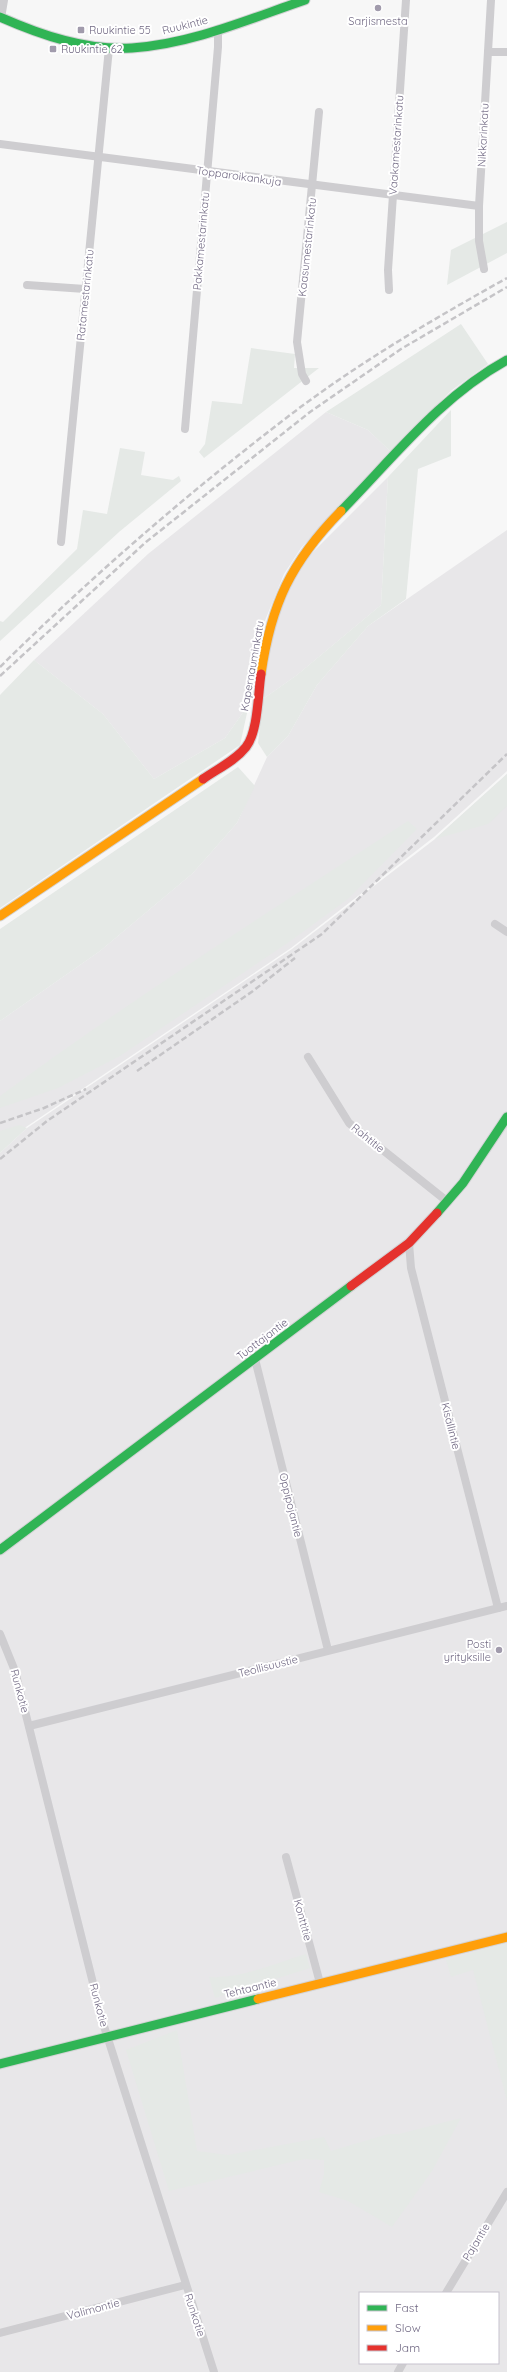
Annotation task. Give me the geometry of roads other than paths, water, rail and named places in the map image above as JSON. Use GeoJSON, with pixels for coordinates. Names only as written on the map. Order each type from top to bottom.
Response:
{"type":"FeatureCollection","features":[{"type":"Feature","properties":{"kind":"street"},"geometry":{"type":"LineString","coordinates":[[0,19],[4,0]]}},
{"type":"Feature","properties":{"kind":"street","name":"Ruukintie"},"geometry":{"type":"LineString","coordinates":[[0,19],[37,32],[109,48],[162,43],[218,29],[305,0]]}},
{"type":"Feature","properties":{"kind":"street","name":"Vaakamestarinkatu"},"geometry":{"type":"LineString","coordinates":[[389,290],[388,270],[406,0]]}},
{"type":"Feature","properties":{"kind":"street","name":"Nikkarinkatu"},"geometry":{"type":"LineString","coordinates":[[484,269],[479,242],[479,206],[491,0]]}},
{"type":"Feature","properties":{"kind":"street","name":"Pakkamestarinkatu"},"geometry":{"type":"LineString","coordinates":[[185,429],[218,29]]}},
{"type":"Feature","properties":{"kind":"street","name":"Ratamestarinkatu"},"geometry":{"type":"LineString","coordinates":[[61,542],[109,48]]}},
{"type":"Feature","properties":{"kind":"street"},"geometry":{"type":"LineString","coordinates":[[488,52],[507,52]]}},
{"type":"Feature","properties":{"kind":"street","name":"Kaasumestarinkatu"},"geometry":{"type":"LineString","coordinates":[[306,381],[302,374],[297,342],[319,112]]}},
{"type":"Feature","properties":{"kind":"street","name":"Topparoikankuja"},"geometry":{"type":"LineString","coordinates":[[0,144],[312,186],[479,206]]}},
{"type":"Feature","properties":{"kind":"street"},"geometry":{"type":"LineString","coordinates":[[27,285],[85,289]]}},
{"type":"Feature","properties":{"kind":"street","name":"Kapernauminkatu"},"geometry":{"type":"LineString","coordinates":[[0,916],[236,757],[245,749],[249,743],[254,726],[270,624],[281,594],[303,555],[323,531],[451,399],[490,368],[507,360]]}},
{"type":"Feature","properties":{"kind":"street"},"geometry":{"type":"LineString","coordinates":[[495,924],[507,932]]}},
{"type":"Feature","properties":{"kind":"street","name":"Rahtitie"},"geometry":{"type":"LineString","coordinates":[[308,1057],[349,1123],[448,1202]]}},
{"type":"Feature","properties":{"kind":"street","name":"Tuottajantie"},"geometry":{"type":"LineString","coordinates":[[0,1550],[409,1243],[448,1202],[507,1117]]}},
{"type":"Feature","properties":{"kind":"street","name":"Kisällintie"},"geometry":{"type":"LineString","coordinates":[[409,1243],[411,1268],[498,1608]]}},
{"type":"Feature","properties":{"kind":"street","name":"Oppipojantie"},"geometry":{"type":"LineString","coordinates":[[255,1359],[328,1650]]}},
{"type":"Feature","properties":{"kind":"street","name":"Teollisuustie"},"geometry":{"type":"LineString","coordinates":[[29,1726],[507,1606]]}},
{"type":"Feature","properties":{"kind":"street","name":"Runkotie"},"geometry":{"type":"LineString","coordinates":[[0,1634],[15,1671],[107,2037],[214,2372]]}},
{"type":"Feature","properties":{"kind":"street","name":"Konttitie"},"geometry":{"type":"LineString","coordinates":[[286,1857],[320,1983]]}},
{"type":"Feature","properties":{"kind":"street","name":"Tehtaantie"},"geometry":{"type":"LineString","coordinates":[[0,2064],[507,1937]]}},
{"type":"Feature","properties":{"kind":"street","name":"Pajantie"},"geometry":{"type":"LineString","coordinates":[[447,2292],[507,2192]]}},
{"type":"Feature","properties":{"kind":"street","name":"Valimontie"},"geometry":{"type":"LineString","coordinates":[[0,2333],[185,2285]]}},
{"type":"Feature","properties":{"kind":"railway"},"geometry":{"type":"LineString","coordinates":[[0,667],[109,564],[223,467],[262,436],[352,371],[403,339],[507,278]]}},
{"type":"Feature","properties":{"kind":"railway"},"geometry":{"type":"LineString","coordinates":[[0,676],[146,542],[310,412],[401,349],[507,287]]}},
{"type":"Feature","properties":{"kind":"railway"},"geometry":{"type":"LineString","coordinates":[[0,1159],[47,1121],[322,934],[507,754]]}},
{"type":"Feature","properties":{"kind":"railway"},"geometry":{"type":"LineString","coordinates":[[137,1071],[253,991],[295,958]]}},
{"type":"Feature","properties":{"kind":"railway"},"geometry":{"type":"LineString","coordinates":[[0,1123],[44,1108],[86,1089]]}},
{"type":"Feature","properties":{"kind":"place","name":"Sarjismesta"},"geometry":{"type":"Point","coordinates":[378,8]}},
{"type":"Feature","properties":{"kind":"place","name":"Ruukintie 55"},"geometry":{"type":"Point","coordinates":[81,30]}},
{"type":"Feature","properties":{"kind":"place","name":"Ruukintie 62"},"geometry":{"type":"Point","coordinates":[53,49]}},
{"type":"Feature","properties":{"kind":"place","name":"Posti yrityksille"},"geometry":{"type":"Point","coordinates":[499,1650]}}]}
